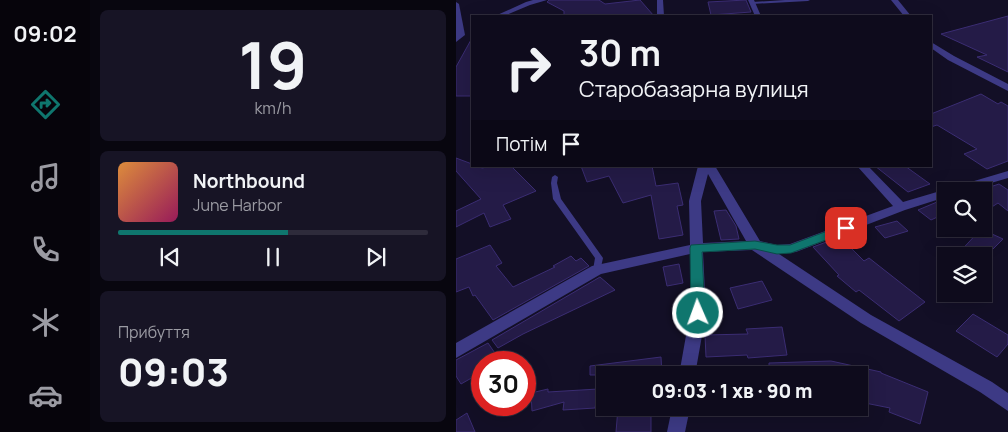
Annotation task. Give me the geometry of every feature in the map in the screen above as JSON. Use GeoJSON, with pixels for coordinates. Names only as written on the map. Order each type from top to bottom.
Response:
{"type":"FeatureCollection","features":[{"type":"Feature","properties":{"kind":"street"},"geometry":{"type":"LineString","coordinates":[[501,15],[528,3],[544,0]]}},
{"type":"Feature","properties":{"kind":"street"},"geometry":{"type":"LineString","coordinates":[[660,0],[662,15]]}},
{"type":"Feature","properties":{"kind":"street"},"geometry":{"type":"LineString","coordinates":[[894,0],[907,15]]}},
{"type":"Feature","properties":{"kind":"street"},"geometry":{"type":"LineString","coordinates":[[752,2],[758,15]]}},
{"type":"Feature","properties":{"kind":"street"},"geometry":{"type":"LineString","coordinates":[[456,4],[464,36]]}},
{"type":"Feature","properties":{"kind":"street"},"geometry":{"type":"LineString","coordinates":[[932,45],[951,58],[1008,88]]}},
{"type":"Feature","properties":{"kind":"street"},"geometry":{"type":"LineString","coordinates":[[688,366],[698,313],[695,201],[704,167]]}},
{"type":"Feature","properties":{"kind":"street"},"geometry":{"type":"LineString","coordinates":[[710,167],[755,245],[866,319],[986,388],[1008,403]]}},
{"type":"Feature","properties":{"kind":"street"},"geometry":{"type":"LineString","coordinates":[[863,167],[901,207]]}},
{"type":"Feature","properties":{"kind":"street"},"geometry":{"type":"LineString","coordinates":[[982,182],[1008,174]]}},
{"type":"Feature","properties":{"kind":"street"},"geometry":{"type":"LineString","coordinates":[[456,351],[597,270],[696,248],[755,245],[777,250],[791,249],[901,207],[937,196]]}},
{"type":"Feature","properties":{"kind":"street"},"geometry":{"type":"LineString","coordinates":[[676,432],[679,416]]}},
{"type":"Feature","properties":{"kind":"lane"},"geometry":{"type":"LineString","coordinates":[[752,2],[808,0]]}},
{"type":"Feature","properties":{"kind":"lane"},"geometry":{"type":"LineString","coordinates":[[555,177],[554,183],[557,200],[599,258],[597,270]]}},
{"type":"Feature","properties":{"kind":"building"},"geometry":{"type":"Polygon","coordinates":[[[549,0],[599,0],[605,4],[640,0],[653,15],[564,15],[564,11],[547,2],[549,0]]]}},
{"type":"Feature","properties":{"kind":"building"},"geometry":{"type":"Polygon","coordinates":[[[746,0],[751,12],[711,15],[708,2],[746,0]]]}},
{"type":"Feature","properties":{"kind":"building"},"geometry":{"type":"Polygon","coordinates":[[[1008,16],[1008,72],[977,57],[987,55],[941,34],[1008,16]]]}},
{"type":"Feature","properties":{"kind":"building"},"geometry":{"type":"Polygon","coordinates":[[[471,40],[471,96],[456,96],[456,67],[471,40]]]}},
{"type":"Feature","properties":{"kind":"building"},"geometry":{"type":"Polygon","coordinates":[[[981,94],[998,104],[1001,102],[1008,106],[1008,161],[987,169],[964,154],[977,149],[937,125],[932,127],[932,114],[981,94]]]}},
{"type":"Feature","properties":{"kind":"building"},"geometry":{"type":"Polygon","coordinates":[[[456,158],[471,164],[471,167],[512,167],[536,191],[503,205],[511,219],[490,227],[484,213],[456,227],[456,211],[481,199],[456,171],[456,158]]]}},
{"type":"Feature","properties":{"kind":"building"},"geometry":{"type":"Polygon","coordinates":[[[581,167],[652,167],[656,186],[678,183],[683,205],[677,206],[683,235],[659,239],[651,195],[623,203],[609,176],[587,182],[581,167]]]}},
{"type":"Feature","properties":{"kind":"building"},"geometry":{"type":"Polygon","coordinates":[[[876,167],[906,167],[930,184],[908,192],[876,167]]]}},
{"type":"Feature","properties":{"kind":"building"},"geometry":{"type":"Polygon","coordinates":[[[999,184],[1008,190],[1008,211],[998,203],[992,207],[992,186],[999,184]]]}},
{"type":"Feature","properties":{"kind":"building"},"geometry":{"type":"Polygon","coordinates":[[[937,202],[937,217],[931,220],[918,210],[937,202]]]}},
{"type":"Feature","properties":{"kind":"building"},"geometry":{"type":"Polygon","coordinates":[[[726,210],[736,226],[739,239],[721,240],[714,211],[726,210]]]}},
{"type":"Feature","properties":{"kind":"building"},"geometry":{"type":"Polygon","coordinates":[[[897,221],[908,231],[885,238],[875,227],[897,221]]]}},
{"type":"Feature","properties":{"kind":"building"},"geometry":{"type":"Polygon","coordinates":[[[992,234],[1003,239],[992,250],[992,247],[964,247],[974,237],[992,237],[992,234]]]}},
{"type":"Feature","properties":{"kind":"building"},"geometry":{"type":"Polygon","coordinates":[[[840,237],[864,261],[869,258],[925,302],[899,321],[859,290],[856,292],[837,276],[839,275],[813,247],[840,237]]]}},
{"type":"Feature","properties":{"kind":"building"},"geometry":{"type":"Polygon","coordinates":[[[490,245],[502,263],[496,266],[513,287],[555,267],[553,266],[571,256],[576,261],[581,258],[589,266],[493,320],[475,295],[473,296],[469,287],[456,292],[456,259],[490,245]]]}},
{"type":"Feature","properties":{"kind":"building"},"geometry":{"type":"Polygon","coordinates":[[[679,264],[683,283],[667,286],[663,267],[679,264]]]}},
{"type":"Feature","properties":{"kind":"building"},"geometry":{"type":"Polygon","coordinates":[[[600,277],[615,290],[498,348],[492,340],[600,277]]]}},
{"type":"Feature","properties":{"kind":"building"},"geometry":{"type":"Polygon","coordinates":[[[762,281],[772,300],[738,309],[730,288],[762,281]]]}},
{"type":"Feature","properties":{"kind":"building"},"geometry":{"type":"Polygon","coordinates":[[[973,314],[1008,335],[1008,344],[997,357],[956,331],[973,314]]]}},
{"type":"Feature","properties":{"kind":"building"},"geometry":{"type":"Polygon","coordinates":[[[782,327],[787,355],[748,358],[747,355],[706,357],[705,335],[748,334],[746,329],[782,327]]]}},
{"type":"Feature","properties":{"kind":"building"},"geometry":{"type":"Polygon","coordinates":[[[488,343],[493,351],[473,351],[488,343]]]}},
{"type":"Feature","properties":{"kind":"building"},"geometry":{"type":"Polygon","coordinates":[[[471,352],[471,378],[461,384],[456,376],[456,360],[471,352]]]}},
{"type":"Feature","properties":{"kind":"building"},"geometry":{"type":"Polygon","coordinates":[[[661,357],[662,366],[596,366],[596,375],[590,375],[590,366],[661,357]]]}},
{"type":"Feature","properties":{"kind":"building"},"geometry":{"type":"Polygon","coordinates":[[[831,361],[854,366],[769,366],[769,363],[831,361]]]}},
{"type":"Feature","properties":{"kind":"building"},"geometry":{"type":"Polygon","coordinates":[[[868,369],[881,372],[928,392],[920,424],[889,412],[890,408],[868,404],[868,369]]]}},
{"type":"Feature","properties":{"kind":"building"},"geometry":{"type":"Polygon","coordinates":[[[548,389],[548,392],[596,389],[595,408],[563,410],[564,402],[536,410],[536,392],[548,389]]]}},
{"type":"Feature","properties":{"kind":"building"},"geometry":{"type":"Polygon","coordinates":[[[467,413],[475,432],[456,432],[456,420],[467,413]]]}},
{"type":"Feature","properties":{"kind":"building"},"geometry":{"type":"Polygon","coordinates":[[[617,416],[651,416],[651,432],[616,432],[617,416]]]}},
{"type":"Feature","properties":{"kind":"route"},"geometry":{"type":"LineString","coordinates":[[698,313],[696,248],[755,245],[777,250],[791,249],[846,228]]}}]}
